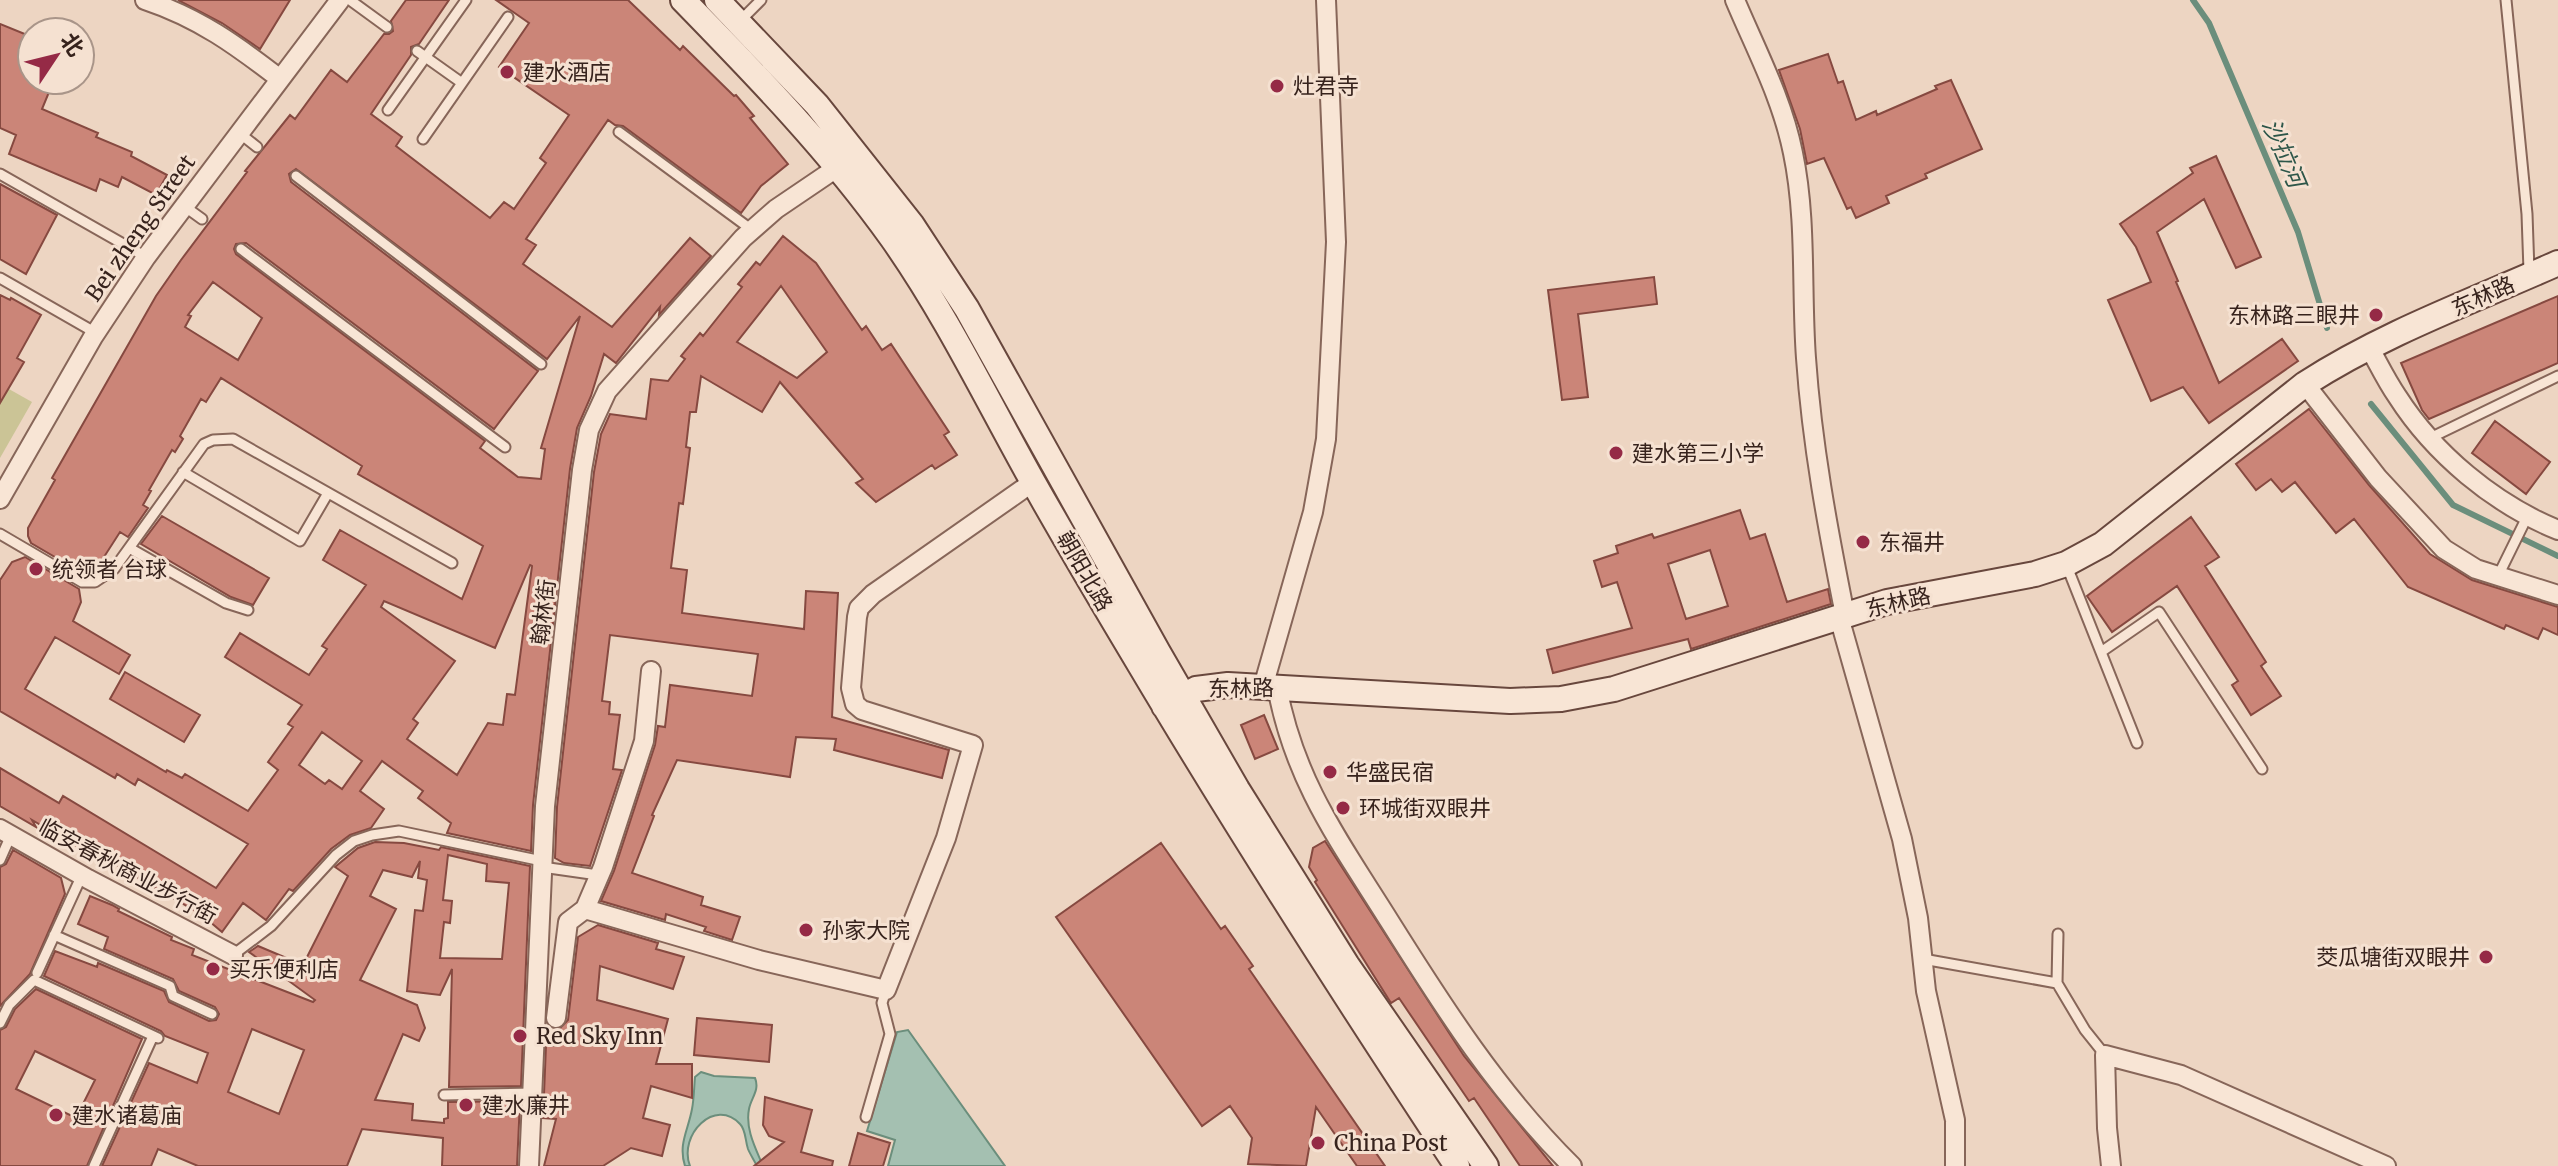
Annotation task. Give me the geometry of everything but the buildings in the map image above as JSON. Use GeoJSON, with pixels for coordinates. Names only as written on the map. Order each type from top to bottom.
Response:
{"type":"FeatureCollection","features":[{"type":"Feature","properties":{"kind":"main road","name":"朝阳北路"},"geometry":{"type":"LineString","coordinates":[[683,0],[765,83],[838,167],[892,239],[946,321],[1033,482],[1347,965],[1486,1166]]}},
{"type":"Feature","properties":{"kind":"main road","name":"朝阳北路"},"geometry":{"type":"LineString","coordinates":[[717,0],[817,105],[912,225],[967,309],[1173,700],[1332,976],[1457,1166]]}},
{"type":"Feature","properties":{"kind":"main road","name":"东林路"},"geometry":{"type":"LineString","coordinates":[[1173,700],[1213,685],[1510,701],[1561,699],[1614,689],[1887,602],[2003,582],[2066,564],[2103,544],[2305,384],[2369,347],[2558,263]]}},
{"type":"Feature","properties":{"kind":"street"},"geometry":{"type":"LineString","coordinates":[[145,0],[166,7],[225,37],[280,79]]}},
{"type":"Feature","properties":{"kind":"street","name":"Bei zheng Street"},"geometry":{"type":"LineString","coordinates":[[0,499],[96,333],[146,257],[340,0]]}},
{"type":"Feature","properties":{"kind":"street"},"geometry":{"type":"LineString","coordinates":[[1326,0],[1336,242],[1326,439],[1313,512],[1270,687],[1290,745],[1318,806],[1456,1026],[1529,1120],[1572,1166]]}},
{"type":"Feature","properties":{"kind":"street"},"geometry":{"type":"LineString","coordinates":[[1735,0],[1764,63],[1786,123],[1793,153],[1801,214],[1806,356],[1820,492],[1842,616],[1902,839],[1918,918],[1926,991],[1955,1120],[1955,1166]]}},
{"type":"Feature","properties":{"kind":"street","name":"翰林街"},"geometry":{"type":"LineString","coordinates":[[529,1166],[545,806],[582,470],[593,416],[607,391],[752,230],[776,209],[838,167]]}},
{"type":"Feature","properties":{"kind":"street"},"geometry":{"type":"LineString","coordinates":[[2369,347],[2397,396],[2430,438],[2525,522],[2558,530]]}},
{"type":"Feature","properties":{"kind":"street"},"geometry":{"type":"LineString","coordinates":[[2305,384],[2378,478],[2431,537],[2457,559],[2476,569],[2502,568],[2558,595]]}},
{"type":"Feature","properties":{"kind":"street"},"geometry":{"type":"LineString","coordinates":[[585,909],[759,960],[886,990],[946,838],[973,745],[862,710],[855,704],[851,688],[859,608],[873,594],[1033,482]]}},
{"type":"Feature","properties":{"kind":"street"},"geometry":{"type":"LineString","coordinates":[[556,1018],[568,922],[585,909],[603,867],[644,741],[651,671]]}},
{"type":"Feature","properties":{"kind":"street","name":"临安春秋商业步行街"},"geometry":{"type":"LineString","coordinates":[[6,832],[233,955]]}},
{"type":"Feature","properties":{"kind":"street"},"geometry":{"type":"LineString","coordinates":[[2111,1166],[2105,1055],[2181,1075],[2386,1166]]}},
{"type":"Feature","properties":{"kind":"lane"},"geometry":{"type":"LineString","coordinates":[[350,0],[387,27]]}},
{"type":"Feature","properties":{"kind":"lane"},"geometry":{"type":"LineString","coordinates":[[388,110],[421,54],[466,0]]}},
{"type":"Feature","properties":{"kind":"lane"},"geometry":{"type":"LineString","coordinates":[[739,22],[761,0]]}},
{"type":"Feature","properties":{"kind":"lane"},"geometry":{"type":"LineString","coordinates":[[2506,0],[2530,276]]}},
{"type":"Feature","properties":{"kind":"lane"},"geometry":{"type":"LineString","coordinates":[[423,139],[508,17]]}},
{"type":"Feature","properties":{"kind":"lane"},"geometry":{"type":"LineString","coordinates":[[421,54],[462,83]]}},
{"type":"Feature","properties":{"kind":"lane"},"geometry":{"type":"LineString","coordinates":[[238,132],[257,147]]}},
{"type":"Feature","properties":{"kind":"lane"},"geometry":{"type":"LineString","coordinates":[[619,132],[752,230]]}},
{"type":"Feature","properties":{"kind":"lane"},"geometry":{"type":"LineString","coordinates":[[0,174],[146,257]]}},
{"type":"Feature","properties":{"kind":"lane"},"geometry":{"type":"LineString","coordinates":[[296,176],[541,364]]}},
{"type":"Feature","properties":{"kind":"lane"},"geometry":{"type":"LineString","coordinates":[[184,206],[202,219]]}},
{"type":"Feature","properties":{"kind":"lane"},"geometry":{"type":"LineString","coordinates":[[241,249],[505,447]]}},
{"type":"Feature","properties":{"kind":"lane"},"geometry":{"type":"LineString","coordinates":[[0,278],[96,333]]}},
{"type":"Feature","properties":{"kind":"lane"},"geometry":{"type":"LineString","coordinates":[[2430,438],[2558,376]]}},
{"type":"Feature","properties":{"kind":"lane"},"geometry":{"type":"LineString","coordinates":[[0,534],[82,582],[95,582],[105,577],[131,549],[204,444],[213,440],[233,439],[452,563]]}},
{"type":"Feature","properties":{"kind":"lane"},"geometry":{"type":"LineString","coordinates":[[183,472],[300,541],[328,493]]}},
{"type":"Feature","properties":{"kind":"lane"},"geometry":{"type":"LineString","coordinates":[[2502,568],[2525,522]]}},
{"type":"Feature","properties":{"kind":"lane"},"geometry":{"type":"LineString","coordinates":[[131,549],[226,603],[248,610]]}},
{"type":"Feature","properties":{"kind":"lane"},"geometry":{"type":"LineString","coordinates":[[2066,564],[2137,743]]}},
{"type":"Feature","properties":{"kind":"lane"},"geometry":{"type":"LineString","coordinates":[[2101,652],[2159,612],[2262,769]]}},
{"type":"Feature","properties":{"kind":"lane"},"geometry":{"type":"LineString","coordinates":[[233,955],[271,926],[336,855],[354,841],[372,835],[399,831],[598,875]]}},
{"type":"Feature","properties":{"kind":"lane"},"geometry":{"type":"LineString","coordinates":[[0,860],[6,832]]}},
{"type":"Feature","properties":{"kind":"lane"},"geometry":{"type":"LineString","coordinates":[[0,1023],[9,1005],[35,978],[82,875]]}},
{"type":"Feature","properties":{"kind":"lane"},"geometry":{"type":"LineString","coordinates":[[2058,934],[2057,983],[2085,1030],[2105,1055]]}},
{"type":"Feature","properties":{"kind":"lane"},"geometry":{"type":"LineString","coordinates":[[54,935],[170,986],[173,996],[212,1014]]}},
{"type":"Feature","properties":{"kind":"lane"},"geometry":{"type":"LineString","coordinates":[[1923,959],[2057,983]]}},
{"type":"Feature","properties":{"kind":"lane"},"geometry":{"type":"LineString","coordinates":[[35,978],[156,1037],[94,1166]]}},
{"type":"Feature","properties":{"kind":"lane"},"geometry":{"type":"LineString","coordinates":[[866,1117],[890,1034],[882,1003],[886,990]]}},
{"type":"Feature","properties":{"kind":"lane"},"geometry":{"type":"LineString","coordinates":[[444,1095],[532,1093]]}},
{"type":"Feature","properties":{"kind":"shaded area"},"geometry":{"type":"Polygon","coordinates":[[[0,384],[32,402],[0,458],[0,384]]]}},
{"type":"Feature","properties":{"kind":"shaded area"},"geometry":{"type":"Polygon","coordinates":[[[908,1030],[1005,1166],[888,1166],[895,1140],[867,1131],[897,1032],[908,1030]]]}},
{"type":"Feature","properties":{"kind":"shaded area"},"geometry":{"type":"Polygon","coordinates":[[[701,1072],[714,1076],[755,1078],[749,1124],[763,1166],[757,1166],[740,1124],[720,1115],[710,1117],[694,1132],[689,1143],[690,1166],[685,1166],[683,1144],[692,1109],[695,1077],[701,1072]]]}},
{"type":"Feature","properties":{"kind":"waterway","name":"沙拉河"},"geometry":{"type":"LineString","coordinates":[[2193,0],[2209,23],[2298,232],[2327,328]]}},
{"type":"Feature","properties":{"kind":"waterway","name":"沙拉河"},"geometry":{"type":"LineString","coordinates":[[2371,404],[2453,505],[2558,556]]}},
{"type":"Feature","properties":{"kind":"place","name":"建水酒店"},"geometry":{"type":"Point","coordinates":[507,72]}},
{"type":"Feature","properties":{"kind":"place","name":"灶君寺"},"geometry":{"type":"Point","coordinates":[1277,86]}},
{"type":"Feature","properties":{"kind":"place","name":"东林路三眼井"},"geometry":{"type":"Point","coordinates":[2376,315]}},
{"type":"Feature","properties":{"kind":"place","name":"建水第三小学"},"geometry":{"type":"Point","coordinates":[1616,453]}},
{"type":"Feature","properties":{"kind":"place","name":"东福井"},"geometry":{"type":"Point","coordinates":[1863,542]}},
{"type":"Feature","properties":{"kind":"place","name":"统领者 台球"},"geometry":{"type":"Point","coordinates":[36,569]}},
{"type":"Feature","properties":{"kind":"place","name":"华盛民宿"},"geometry":{"type":"Point","coordinates":[1330,772]}},
{"type":"Feature","properties":{"kind":"place","name":"环城街双眼井"},"geometry":{"type":"Point","coordinates":[1343,808]}},
{"type":"Feature","properties":{"kind":"place","name":"孙家大院"},"geometry":{"type":"Point","coordinates":[806,930]}},
{"type":"Feature","properties":{"kind":"place","name":"茭瓜塘街双眼井"},"geometry":{"type":"Point","coordinates":[2486,957]}},
{"type":"Feature","properties":{"kind":"place","name":"买乐便利店"},"geometry":{"type":"Point","coordinates":[213,969]}},
{"type":"Feature","properties":{"kind":"place","name":"Red Sky Inn"},"geometry":{"type":"Point","coordinates":[520,1036]}},
{"type":"Feature","properties":{"kind":"place","name":"建水廉井"},"geometry":{"type":"Point","coordinates":[466,1105]}},
{"type":"Feature","properties":{"kind":"place","name":"建水诸葛庙"},"geometry":{"type":"Point","coordinates":[56,1115]}},
{"type":"Feature","properties":{"kind":"place","name":"China Post"},"geometry":{"type":"Point","coordinates":[1318,1143]}}]}
